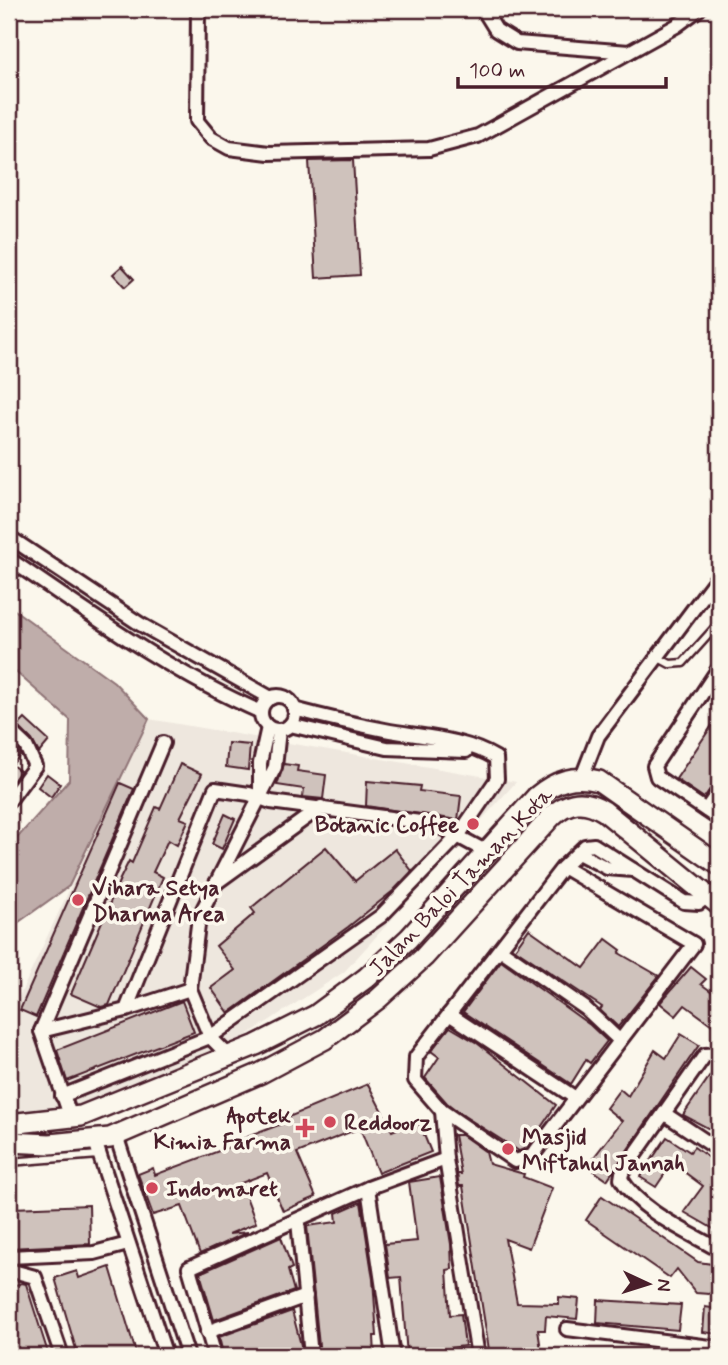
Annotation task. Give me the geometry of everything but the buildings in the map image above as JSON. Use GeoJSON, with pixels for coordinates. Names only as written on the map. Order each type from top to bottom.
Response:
{"type":"FeatureCollection","features":[{"type":"Feature","properties":{"kind":"highway"},"geometry":{"type":"LineString","coordinates":[[582,778],[604,785],[719,865]]}},
{"type":"Feature","properties":{"kind":"highway","name":"Jalan Baloi Taman Kota"},"geometry":{"type":"LineString","coordinates":[[9,1124],[71,1118],[229,1056],[316,1015],[366,978],[400,946],[549,785],[582,778]]}},
{"type":"Feature","properties":{"kind":"highway","name":"Jalan Baloi Taman Kota"},"geometry":{"type":"LineString","coordinates":[[9,1142],[97,1148],[116,1135],[261,1073],[326,1039],[378,999],[417,963],[561,808],[583,802],[604,811],[703,898]]}},
{"type":"Feature","properties":{"kind":"highway"},"geometry":{"type":"LineString","coordinates":[[400,946],[417,963]]}},
{"type":"Feature","properties":{"kind":"street"},"geometry":{"type":"LineString","coordinates":[[198,9],[197,121],[211,138],[229,148],[269,153],[429,149],[478,136],[676,26],[699,9]]}},
{"type":"Feature","properties":{"kind":"street"},"geometry":{"type":"LineString","coordinates":[[483,9],[496,30],[517,43],[629,52]]}},
{"type":"Feature","properties":{"kind":"street"},"geometry":{"type":"LineString","coordinates":[[9,537],[140,624],[271,698],[288,700],[294,709],[388,731],[438,738],[487,752],[496,758],[498,779],[458,836],[381,916],[210,1037],[62,1096]]}},
{"type":"Feature","properties":{"kind":"street"},"geometry":{"type":"LineString","coordinates":[[9,559],[133,643],[213,691],[261,712],[279,728],[387,748],[487,752]]}},
{"type":"Feature","properties":{"kind":"street"},"geometry":{"type":"LineString","coordinates":[[582,778],[598,736],[719,575]]}},
{"type":"Feature","properties":{"kind":"street"},"geometry":{"type":"LineString","coordinates":[[719,668],[654,762],[657,777],[719,819]]}},
{"type":"Feature","properties":{"kind":"street"},"geometry":{"type":"LineString","coordinates":[[261,712],[271,698]]}},
{"type":"Feature","properties":{"kind":"street"},"geometry":{"type":"LineString","coordinates":[[229,1056],[210,1037],[190,989],[199,917],[213,885],[260,798],[260,763],[279,728],[294,709]]}},
{"type":"Feature","properties":{"kind":"street"},"geometry":{"type":"LineString","coordinates":[[9,730],[26,746],[35,766],[9,801]]}},
{"type":"Feature","properties":{"kind":"street"},"geometry":{"type":"LineString","coordinates":[[71,1118],[41,1031],[163,743]]}},
{"type":"Feature","properties":{"kind":"street"},"geometry":{"type":"LineString","coordinates":[[126,1010],[215,789],[271,802],[435,824],[487,852]]}},
{"type":"Feature","properties":{"kind":"street"},"geometry":{"type":"LineString","coordinates":[[706,810],[719,790]]}},
{"type":"Feature","properties":{"kind":"street"},"geometry":{"type":"LineString","coordinates":[[213,885],[321,807]]}},
{"type":"Feature","properties":{"kind":"street"},"geometry":{"type":"LineString","coordinates":[[563,867],[694,944],[574,1097],[532,1156],[515,1161],[442,1111],[415,1080],[416,1057],[563,867],[585,846],[594,845],[635,870],[703,898]]}},
{"type":"Feature","properties":{"kind":"street"},"geometry":{"type":"LineString","coordinates":[[500,950],[585,1008],[619,1040]]}},
{"type":"Feature","properties":{"kind":"street"},"geometry":{"type":"LineString","coordinates":[[41,1031],[126,1010],[190,989]]}},
{"type":"Feature","properties":{"kind":"street"},"geometry":{"type":"LineString","coordinates":[[449,1014],[574,1097]]}},
{"type":"Feature","properties":{"kind":"street"},"geometry":{"type":"LineString","coordinates":[[719,1054],[705,1055],[622,1173],[621,1179],[631,1193],[660,1215],[719,1251]]}},
{"type":"Feature","properties":{"kind":"street"},"geometry":{"type":"LineString","coordinates":[[442,1111],[446,1159],[478,1356]]}},
{"type":"Feature","properties":{"kind":"street"},"geometry":{"type":"LineString","coordinates":[[665,1114],[719,1150]]}},
{"type":"Feature","properties":{"kind":"street"},"geometry":{"type":"LineString","coordinates":[[116,1135],[188,1356]]}},
{"type":"Feature","properties":{"kind":"street"},"geometry":{"type":"LineString","coordinates":[[97,1148],[166,1356]]}},
{"type":"Feature","properties":{"kind":"street"},"geometry":{"type":"LineString","coordinates":[[215,1356],[189,1268],[368,1188],[446,1159]]}},
{"type":"Feature","properties":{"kind":"street"},"geometry":{"type":"LineString","coordinates":[[368,1188],[393,1356]]}},
{"type":"Feature","properties":{"kind":"street"},"geometry":{"type":"LineString","coordinates":[[298,1221],[306,1296],[307,1355]]}},
{"type":"Feature","properties":{"kind":"street"},"geometry":{"type":"LineString","coordinates":[[9,1257],[94,1254],[128,1244]]}},
{"type":"Feature","properties":{"kind":"street"},"geometry":{"type":"LineString","coordinates":[[9,1270],[35,1277],[62,1356]]}},
{"type":"Feature","properties":{"kind":"street"},"geometry":{"type":"LineString","coordinates":[[207,1332],[306,1296]]}},
{"type":"Feature","properties":{"kind":"street"},"geometry":{"type":"LineString","coordinates":[[567,1329],[719,1348]]}},
{"type":"Feature","properties":{"kind":"lane"},"geometry":{"type":"LineString","coordinates":[[657,657],[670,664],[683,663],[719,623]]}},
{"type":"Feature","properties":{"kind":"lane"},"geometry":{"type":"LineString","coordinates":[[9,1162],[97,1148]]}},
{"type":"Feature","properties":{"kind":"shaded area"},"geometry":{"type":"Polygon","coordinates":[[[9,606],[114,682],[149,719],[69,886],[9,929],[9,847],[69,780],[70,720],[9,666],[9,606]]]}},
{"type":"Feature","properties":{"kind":"shaded area"},"geometry":{"type":"Polygon","coordinates":[[[149,719],[516,782],[344,972],[227,1048],[66,1128],[9,1126],[9,1045],[19,997],[149,719]]]}},
{"type":"Feature","properties":{"kind":"place","name":"Botanic Coffee"},"geometry":{"type":"Point","coordinates":[473,824]}},
{"type":"Feature","properties":{"kind":"place","name":"Vihara Setya Dharma Area"},"geometry":{"type":"Point","coordinates":[78,900]}},
{"type":"Feature","properties":{"kind":"place","name":"Reddoorz"},"geometry":{"type":"Point","coordinates":[330,1122]}},
{"type":"Feature","properties":{"kind":"place","name":"Apotek Kimia Farma"},"geometry":{"type":"Point","coordinates":[305,1128]}},
{"type":"Feature","properties":{"kind":"place","name":"Masjid Miftahul Jannah"},"geometry":{"type":"Point","coordinates":[508,1149]}},
{"type":"Feature","properties":{"kind":"place","name":"Indomaret"},"geometry":{"type":"Point","coordinates":[152,1188]}}]}
